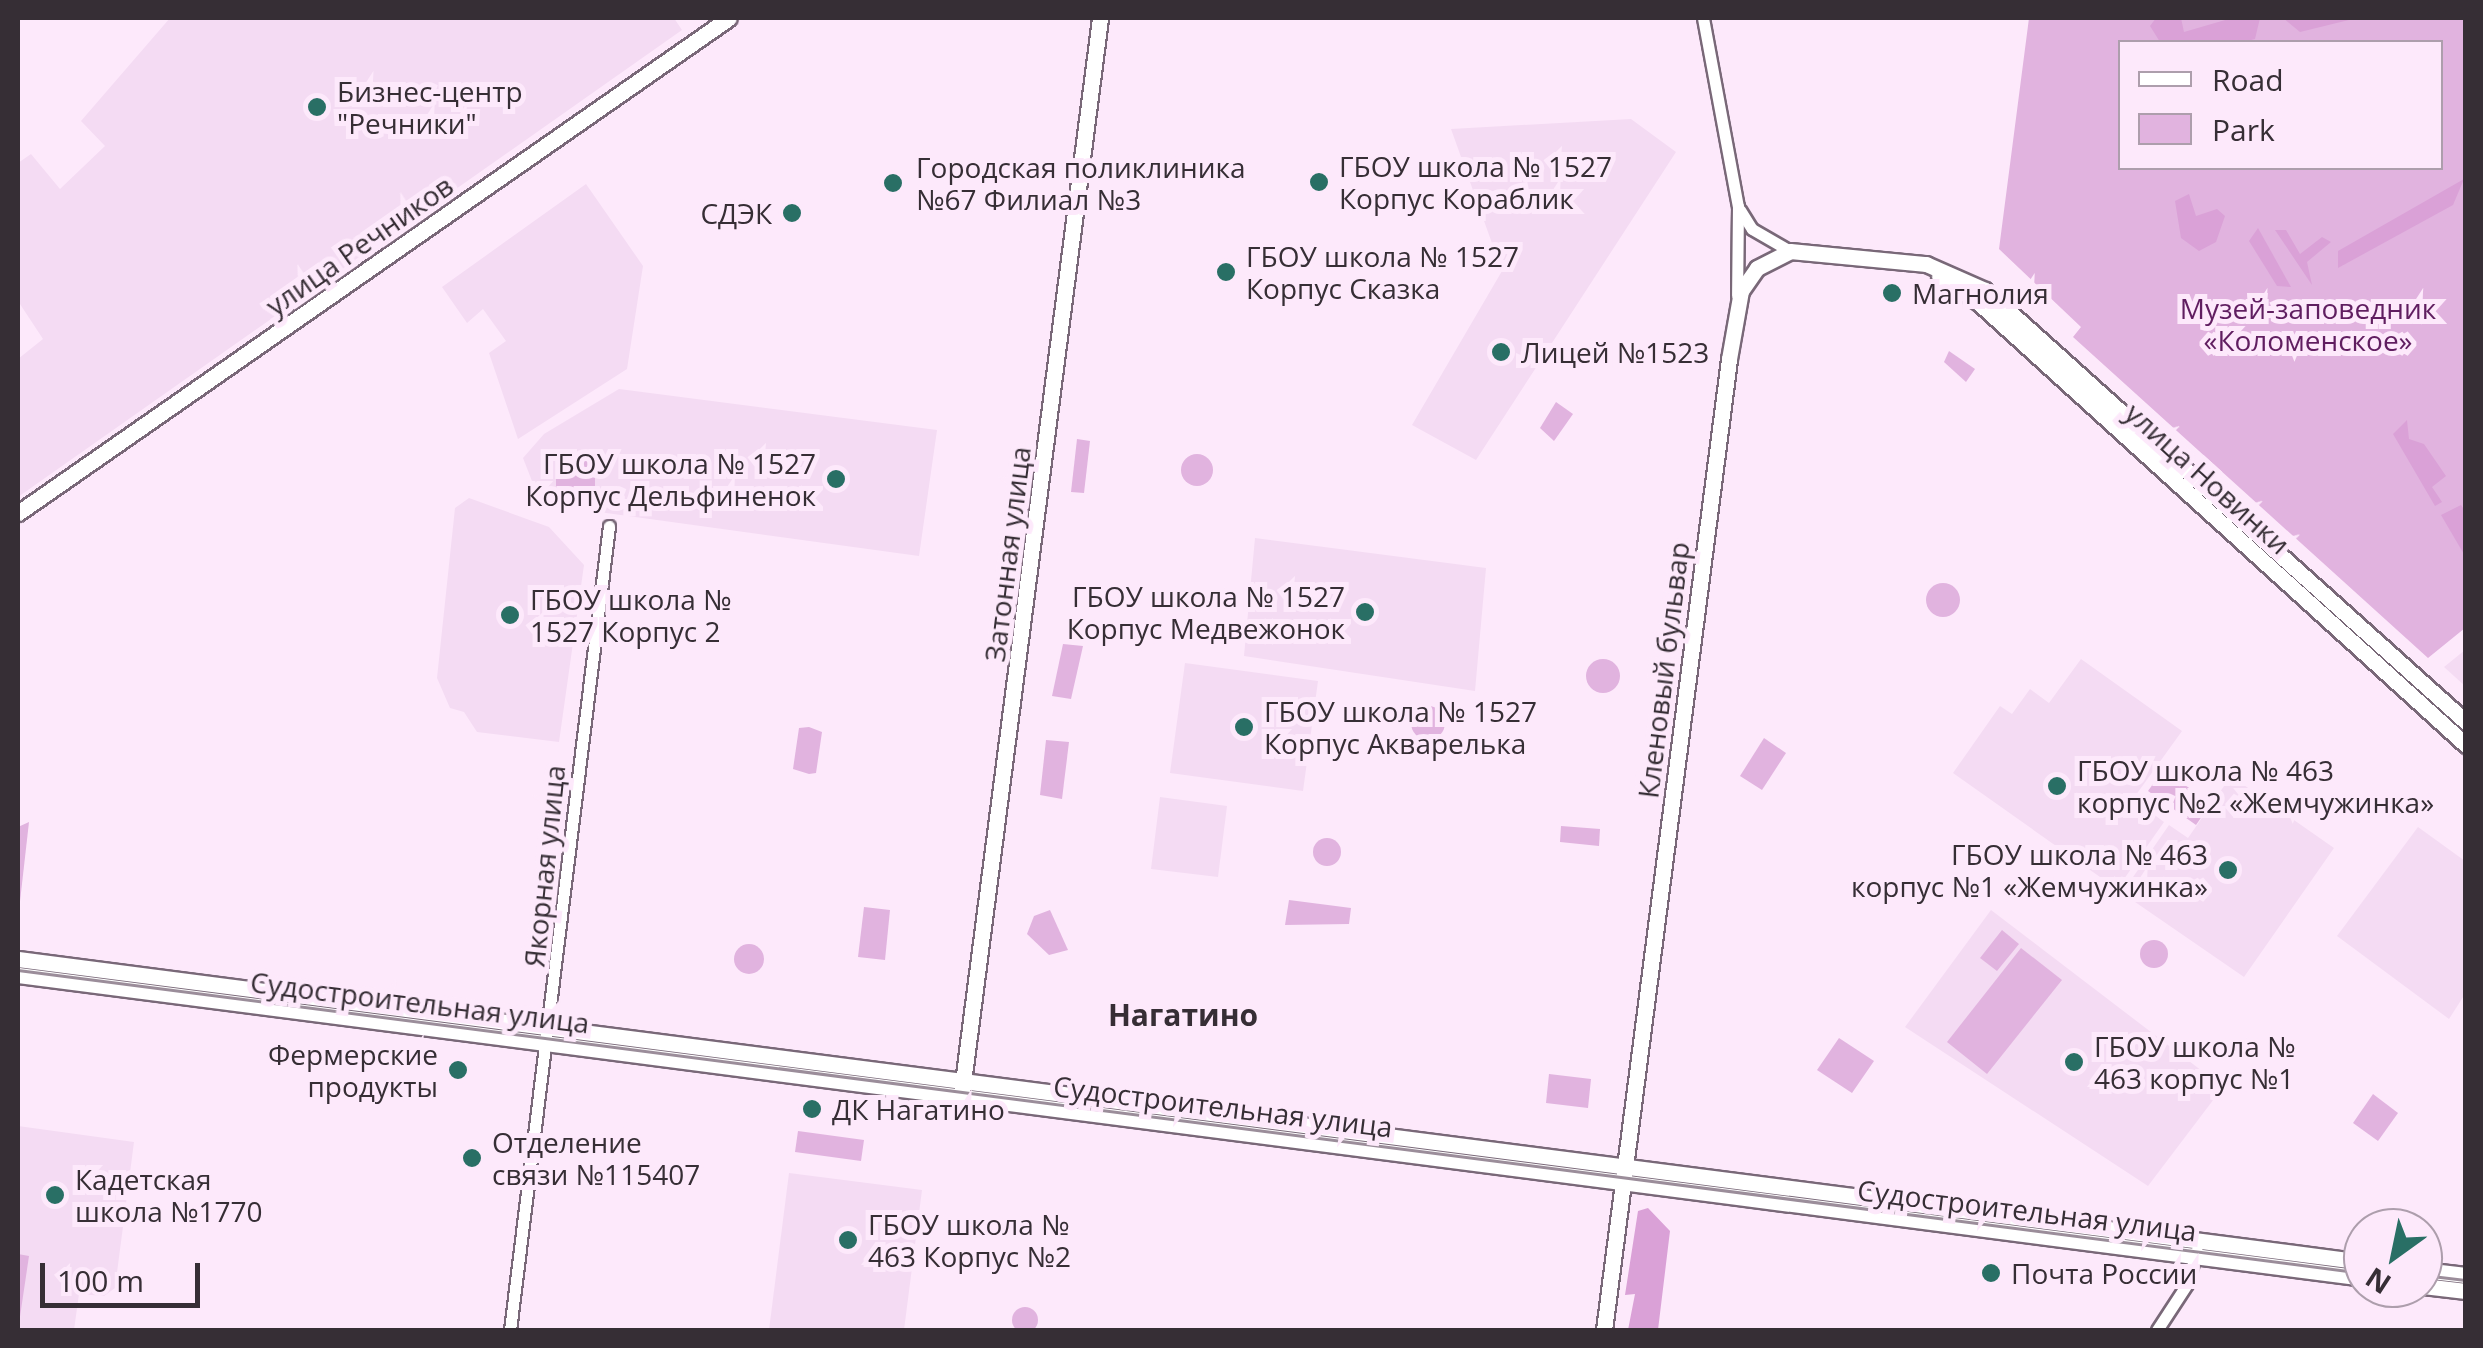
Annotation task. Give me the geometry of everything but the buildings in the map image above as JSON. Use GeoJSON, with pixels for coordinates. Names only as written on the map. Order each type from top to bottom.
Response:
{"type":"FeatureCollection","features":[{"type":"Feature","properties":{"kind":"street","name":"улица Речников"},"geometry":{"type":"LineString","coordinates":[[18,513],[729,18]]}},
{"type":"Feature","properties":{"kind":"street","name":"Затонная улица"},"geometry":{"type":"LineString","coordinates":[[962,1089],[1100,18]]}},
{"type":"Feature","properties":{"kind":"street","name":"Кленовый бульвар"},"geometry":{"type":"LineString","coordinates":[[1604,1330],[1736,310],[1738,206],[1703,18]]}},
{"type":"Feature","properties":{"kind":"street","name":"улица Новинки"},"geometry":{"type":"LineString","coordinates":[[1738,206],[1752,229],[1790,251],[1944,268],[1968,280],[2052,347],[2466,722]]}},
{"type":"Feature","properties":{"kind":"street"},"geometry":{"type":"LineString","coordinates":[[1736,310],[1757,268],[1790,251]]}},
{"type":"Feature","properties":{"kind":"street","name":"улица Новинки"},"geometry":{"type":"LineString","coordinates":[[1906,264],[1965,292],[2466,745]]}},
{"type":"Feature","properties":{"kind":"street"},"geometry":{"type":"LineString","coordinates":[[2040,360],[2041,346],[2052,347]]}},
{"type":"Feature","properties":{"kind":"street","name":"Якорная улица"},"geometry":{"type":"LineString","coordinates":[[510,1330],[551,1036],[609,526]]}},
{"type":"Feature","properties":{"kind":"street","name":"Судостроительная улица"},"geometry":{"type":"LineString","coordinates":[[18,959],[551,1036]]}},
{"type":"Feature","properties":{"kind":"street","name":"Судостроительная улица"},"geometry":{"type":"LineString","coordinates":[[18,975],[551,1036],[2197,1248],[2343,1260]]}},
{"type":"Feature","properties":{"kind":"street","name":"Судостроительная улица"},"geometry":{"type":"LineString","coordinates":[[2197,1248],[2343,1274]]}},
{"type":"Feature","properties":{"kind":"street"},"geometry":{"type":"LineString","coordinates":[[2157,1330],[2187,1284],[2197,1248]]}},
{"type":"Feature","properties":{"kind":"shaded area"},"geometry":{"type":"Polygon","coordinates":[[[170,18],[674,18],[682,30],[18,497],[18,359],[43,339],[18,301],[18,163],[31,154],[60,189],[105,146],[81,121],[170,18]]]}},
{"type":"Feature","properties":{"kind":"shaded area"},"geometry":{"type":"Polygon","coordinates":[[[2156,18],[2181,18],[2184,32],[2232,18],[2260,18],[2255,39],[2251,40],[2159,40],[2150,26],[2156,18]]]}},
{"type":"Feature","properties":{"kind":"shaded area"},"geometry":{"type":"Polygon","coordinates":[[[2283,18],[2357,18],[2300,32],[2283,18]]]}},
{"type":"Feature","properties":{"kind":"shaded area","name":"Лицей №1523"},"geometry":{"type":"Polygon","coordinates":[[[1631,119],[1676,152],[1476,460],[1412,425],[1502,271],[1451,129],[1631,119]]]}},
{"type":"Feature","properties":{"kind":"shaded area"},"geometry":{"type":"Polygon","coordinates":[[[2464,179],[2453,205],[2338,268],[2338,251],[2464,179]]]}},
{"type":"Feature","properties":{"kind":"shaded area"},"geometry":{"type":"Polygon","coordinates":[[[586,184],[643,266],[627,369],[518,439],[489,353],[506,341],[483,309],[467,323],[442,287],[586,184]]]}},
{"type":"Feature","properties":{"kind":"shaded area"},"geometry":{"type":"Polygon","coordinates":[[[2189,194],[2196,216],[2217,209],[2225,216],[2216,242],[2199,251],[2181,238],[2175,201],[2189,194]]]}},
{"type":"Feature","properties":{"kind":"shaded area"},"geometry":{"type":"Polygon","coordinates":[[[2258,228],[2291,287],[2277,286],[2249,241],[2258,228]]]}},
{"type":"Feature","properties":{"kind":"shaded area"},"geometry":{"type":"Polygon","coordinates":[[[2275,230],[2286,230],[2300,254],[2322,237],[2331,242],[2307,262],[2312,285],[2275,230]]]}},
{"type":"Feature","properties":{"kind":"shaded area"},"geometry":{"type":"Polygon","coordinates":[[[619,389],[937,430],[919,556],[541,504],[523,458],[544,434],[619,389]]]}},
{"type":"Feature","properties":{"kind":"shaded area"},"geometry":{"type":"Polygon","coordinates":[[[2407,420],[2409,439],[2424,444],[2446,476],[2432,487],[2442,502],[2435,506],[2393,434],[2407,420]]]}},
{"type":"Feature","properties":{"kind":"shaded area","name":"ГБОУ школа № 1527 Корпус 2"},"geometry":{"type":"Polygon","coordinates":[[[469,498],[549,527],[584,565],[559,742],[477,732],[464,712],[450,708],[437,678],[455,508],[469,498]]]}},
{"type":"Feature","properties":{"kind":"shaded area"},"geometry":{"type":"Polygon","coordinates":[[[2461,505],[2465,511],[2465,556],[2441,515],[2461,505]]]}},
{"type":"Feature","properties":{"kind":"shaded area","name":"ГБОУ школа № 1527 Корпус Медвежонок"},"geometry":{"type":"Polygon","coordinates":[[[1255,538],[1486,568],[1475,691],[1244,656],[1255,538]]]}},
{"type":"Feature","properties":{"kind":"shaded area"},"geometry":{"type":"Polygon","coordinates":[[[2465,650],[2465,686],[2444,667],[2465,650]]]}},
{"type":"Feature","properties":{"kind":"shaded area","name":"ГБОУ школа № 463 корпус №2 «Жемчужинка»"},"geometry":{"type":"Polygon","coordinates":[[[2081,659],[2182,731],[2133,799],[2164,822],[2117,889],[1953,773],[2000,706],[2012,714],[2030,689],[2049,703],[2081,659]]]}},
{"type":"Feature","properties":{"kind":"shaded area","name":"ГБОУ школа № 1527 Корпус Акварелька"},"geometry":{"type":"Polygon","coordinates":[[[1185,663],[1318,681],[1303,791],[1170,773],[1185,663]]]}},
{"type":"Feature","properties":{"kind":"shaded area","name":"ГБОУ школа № 463 корпус №1 «Жемчужинка»"},"geometry":{"type":"Polygon","coordinates":[[[2231,776],[2334,848],[2244,977],[2122,893],[2169,825],[2188,838],[2231,776]]]}},
{"type":"Feature","properties":{"kind":"shaded area"},"geometry":{"type":"Polygon","coordinates":[[[1160,797],[1227,806],[1218,877],[1151,869],[1160,797]]]}},
{"type":"Feature","properties":{"kind":"shaded area"},"geometry":{"type":"Polygon","coordinates":[[[2418,827],[2465,861],[2465,994],[2449,1019],[2337,936],[2418,827]]]}},
{"type":"Feature","properties":{"kind":"shaded area","name":"ГБОУ школа № 463 корпус №1"},"geometry":{"type":"Polygon","coordinates":[[[1991,910],[2223,1087],[2148,1186],[1905,1027],[1991,910]]]}},
{"type":"Feature","properties":{"kind":"shaded area"},"geometry":{"type":"Polygon","coordinates":[[[18,1126],[134,1142],[115,1288],[104,1296],[79,1294],[74,1330],[18,1330],[18,1126]]]}},
{"type":"Feature","properties":{"kind":"shaded area","name":"ГБОУ школа № 463 Корпус №2"},"geometry":{"type":"Polygon","coordinates":[[[789,1173],[922,1190],[904,1330],[769,1330],[789,1173]]]}},
{"type":"Feature","properties":{"kind":"shaded area"},"geometry":{"type":"Polygon","coordinates":[[[1648,1208],[1670,1231],[1658,1330],[1628,1330],[1635,1294],[1625,1295],[1638,1211],[1648,1208]]]}},
{"type":"Feature","properties":{"kind":"green space","name":"Музей-заповедник «Коломенское»"},"geometry":{"type":"Polygon","coordinates":[[[2029,18],[2465,18],[2465,628],[2428,658],[2073,337],[2081,327],[1999,249],[2029,18]]]}},
{"type":"Feature","properties":{"kind":"green space"},"geometry":{"type":"Polygon","coordinates":[[[1949,351],[1975,369],[1966,382],[1944,362],[1949,351]]]}},
{"type":"Feature","properties":{"kind":"green space"},"geometry":{"type":"Polygon","coordinates":[[[1556,402],[1573,414],[1554,441],[1540,428],[1556,402]]]}},
{"type":"Feature","properties":{"kind":"green space"},"geometry":{"type":"Polygon","coordinates":[[[1077,439],[1090,441],[1084,493],[1071,492],[1077,439]]]}},
{"type":"Feature","properties":{"kind":"green space"},"geometry":{"type":"Polygon","coordinates":[[[556,453],[595,453],[595,499],[556,499],[556,453]]]}},
{"type":"Feature","properties":{"kind":"green space"},"geometry":{"type":"Polygon","coordinates":[[[1197,454],[1208,459],[1213,470],[1208,481],[1197,486],[1186,481],[1181,470],[1186,459],[1197,454]]]}},
{"type":"Feature","properties":{"kind":"green space"},"geometry":{"type":"Polygon","coordinates":[[[1943,583],[1955,588],[1960,600],[1955,612],[1943,617],[1931,612],[1926,600],[1931,588],[1943,583]]]}},
{"type":"Feature","properties":{"kind":"green space"},"geometry":{"type":"Polygon","coordinates":[[[1063,644],[1083,646],[1071,699],[1052,696],[1063,644]]]}},
{"type":"Feature","properties":{"kind":"green space"},"geometry":{"type":"Polygon","coordinates":[[[1603,659],[1615,664],[1620,676],[1615,688],[1603,693],[1591,688],[1586,676],[1591,664],[1603,659]]]}},
{"type":"Feature","properties":{"kind":"green space"},"geometry":{"type":"Polygon","coordinates":[[[1428,706],[1440,711],[1445,723],[1440,735],[1428,740],[1416,735],[1411,723],[1416,711],[1428,706]]]}},
{"type":"Feature","properties":{"kind":"green space"},"geometry":{"type":"Polygon","coordinates":[[[799,728],[822,732],[816,773],[809,774],[793,769],[799,728]]]}},
{"type":"Feature","properties":{"kind":"green space"},"geometry":{"type":"Polygon","coordinates":[[[1764,738],[1786,753],[1762,790],[1740,776],[1764,738]]]}},
{"type":"Feature","properties":{"kind":"green space"},"geometry":{"type":"Polygon","coordinates":[[[1046,740],[1069,742],[1062,799],[1040,795],[1046,740]]]}},
{"type":"Feature","properties":{"kind":"green space"},"geometry":{"type":"Polygon","coordinates":[[[2163,770],[2211,803],[2196,825],[2148,791],[2163,770]]]}},
{"type":"Feature","properties":{"kind":"green space"},"geometry":{"type":"Polygon","coordinates":[[[29,822],[18,919],[18,827],[29,822]]]}},
{"type":"Feature","properties":{"kind":"green space"},"geometry":{"type":"Polygon","coordinates":[[[1561,826],[1600,829],[1599,846],[1560,842],[1561,826]]]}},
{"type":"Feature","properties":{"kind":"green space"},"geometry":{"type":"Polygon","coordinates":[[[1327,838],[1337,842],[1341,852],[1337,862],[1327,866],[1317,862],[1313,852],[1317,842],[1327,838]]]}},
{"type":"Feature","properties":{"kind":"green space"},"geometry":{"type":"Polygon","coordinates":[[[1289,900],[1351,908],[1349,924],[1285,925],[1289,900]]]}},
{"type":"Feature","properties":{"kind":"green space"},"geometry":{"type":"Polygon","coordinates":[[[864,907],[890,910],[885,960],[858,957],[864,907]]]}},
{"type":"Feature","properties":{"kind":"green space"},"geometry":{"type":"Polygon","coordinates":[[[1050,910],[1068,950],[1049,955],[1027,934],[1034,916],[1050,910]]]}},
{"type":"Feature","properties":{"kind":"green space"},"geometry":{"type":"Polygon","coordinates":[[[2002,930],[2019,944],[1997,971],[1980,958],[2002,930]]]}},
{"type":"Feature","properties":{"kind":"green space"},"geometry":{"type":"Polygon","coordinates":[[[2154,940],[2164,944],[2168,954],[2164,964],[2154,968],[2144,964],[2140,954],[2144,944],[2154,940]]]}},
{"type":"Feature","properties":{"kind":"green space"},"geometry":{"type":"Polygon","coordinates":[[[749,944],[760,948],[764,959],[760,970],[749,974],[738,970],[734,959],[738,948],[749,944]]]}},
{"type":"Feature","properties":{"kind":"green space"},"geometry":{"type":"Polygon","coordinates":[[[2021,948],[2062,980],[1987,1074],[1947,1042],[2021,948]]]}},
{"type":"Feature","properties":{"kind":"green space"},"geometry":{"type":"Polygon","coordinates":[[[1839,1038],[1874,1061],[1852,1093],[1817,1070],[1839,1038]]]}},
{"type":"Feature","properties":{"kind":"green space"},"geometry":{"type":"Polygon","coordinates":[[[1549,1074],[1591,1079],[1588,1108],[1546,1103],[1549,1074]]]}},
{"type":"Feature","properties":{"kind":"green space"},"geometry":{"type":"Polygon","coordinates":[[[2373,1094],[2398,1113],[2378,1141],[2353,1123],[2373,1094]]]}},
{"type":"Feature","properties":{"kind":"green space"},"geometry":{"type":"Polygon","coordinates":[[[798,1131],[864,1140],[861,1161],[795,1152],[798,1131]]]}},
{"type":"Feature","properties":{"kind":"green space"},"geometry":{"type":"Polygon","coordinates":[[[18,1254],[29,1256],[18,1330],[18,1254]]]}},
{"type":"Feature","properties":{"kind":"green space"},"geometry":{"type":"Polygon","coordinates":[[[1025,1307],[1034,1311],[1038,1320],[1034,1329],[1025,1333],[1016,1329],[1012,1320],[1016,1311],[1025,1307]]]}},
{"type":"Feature","properties":{"kind":"tram line"},"geometry":{"type":"LineString","coordinates":[[18,970],[2343,1270]]}},
{"type":"Feature","properties":{"kind":"tram line"},"geometry":{"type":"LineString","coordinates":[[2443,1277],[2466,1280]]}},
{"type":"Feature","properties":{"kind":"place","name":"Бизнес-центр \"Речники\""},"geometry":{"type":"Point","coordinates":[317,107]}},
{"type":"Feature","properties":{"kind":"place","name":"ГБОУ школа № 1527 Корпус Кораблик"},"geometry":{"type":"Point","coordinates":[1319,182]}},
{"type":"Feature","properties":{"kind":"place","name":"Городская поликлиника №67 Филиал №3"},"geometry":{"type":"Point","coordinates":[893,183]}},
{"type":"Feature","properties":{"kind":"place","name":"СДЭК"},"geometry":{"type":"Point","coordinates":[792,213]}},
{"type":"Feature","properties":{"kind":"place","name":"ГБОУ школа № 1527 Корпус Сказка"},"geometry":{"type":"Point","coordinates":[1226,272]}},
{"type":"Feature","properties":{"kind":"place","name":"Магнолия"},"geometry":{"type":"Point","coordinates":[1892,293]}},
{"type":"Feature","properties":{"kind":"place","name":"Лицей №1523"},"geometry":{"type":"Point","coordinates":[1501,352]}},
{"type":"Feature","properties":{"kind":"place","name":"ГБОУ школа № 1527 Корпус Дельфиненок"},"geometry":{"type":"Point","coordinates":[836,479]}},
{"type":"Feature","properties":{"kind":"place","name":"ГБОУ школа № 1527 Корпус Медвежонок"},"geometry":{"type":"Point","coordinates":[1365,612]}},
{"type":"Feature","properties":{"kind":"place","name":"ГБОУ школа № 1527 Корпус 2"},"geometry":{"type":"Point","coordinates":[510,615]}},
{"type":"Feature","properties":{"kind":"place","name":"ГБОУ школа № 1527 Корпус Акварелька"},"geometry":{"type":"Point","coordinates":[1244,727]}},
{"type":"Feature","properties":{"kind":"place","name":"ГБОУ школа № 463 корпус №2 «Жемчужинка»"},"geometry":{"type":"Point","coordinates":[2057,786]}},
{"type":"Feature","properties":{"kind":"place","name":"ГБОУ школа № 463 корпус №1 «Жемчужинка»"},"geometry":{"type":"Point","coordinates":[2228,870]}},
{"type":"Feature","properties":{"kind":"place","name":"ГБОУ школа № 463 корпус №1"},"geometry":{"type":"Point","coordinates":[2074,1062]}},
{"type":"Feature","properties":{"kind":"place","name":"Фермерские продукты"},"geometry":{"type":"Point","coordinates":[458,1070]}},
{"type":"Feature","properties":{"kind":"place","name":"ДК Нагатино"},"geometry":{"type":"Point","coordinates":[812,1109]}},
{"type":"Feature","properties":{"kind":"place","name":"Отделение связи №115407"},"geometry":{"type":"Point","coordinates":[472,1158]}},
{"type":"Feature","properties":{"kind":"place","name":"Кадетская школа №1770"},"geometry":{"type":"Point","coordinates":[55,1195]}},
{"type":"Feature","properties":{"kind":"place","name":"ГБОУ школа № 463 Корпус №2"},"geometry":{"type":"Point","coordinates":[848,1240]}},
{"type":"Feature","properties":{"kind":"place","name":"Почта России"},"geometry":{"type":"Point","coordinates":[1991,1273]}},
{"type":"Feature","properties":{"kind":"district","name":"Нагатино"},"geometry":{"type":"Point","coordinates":[1183,1015]}}]}
